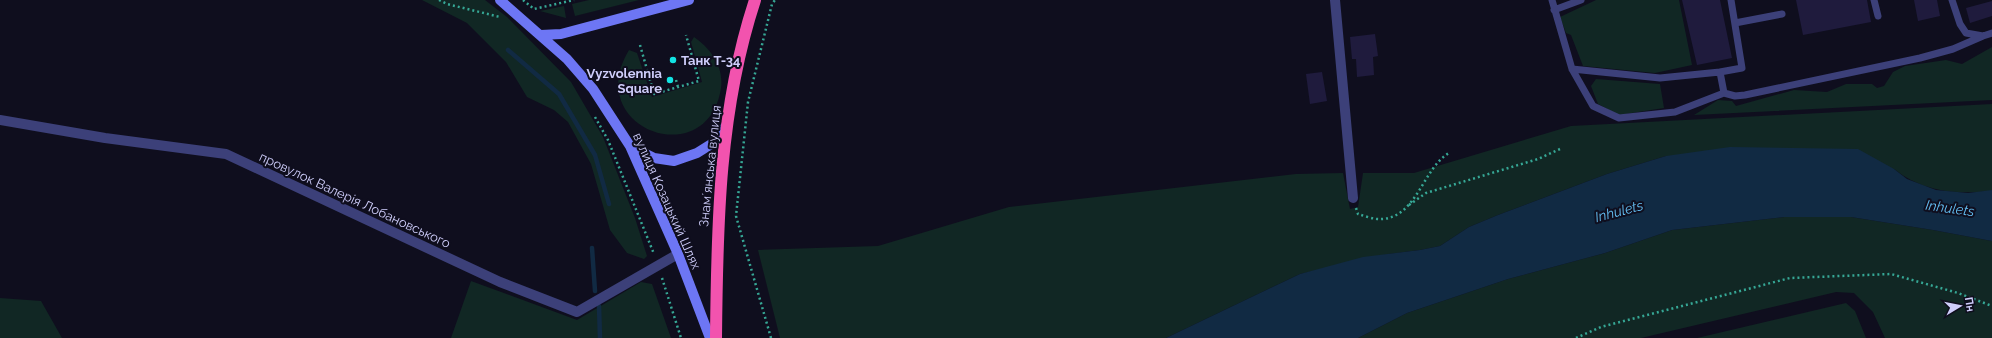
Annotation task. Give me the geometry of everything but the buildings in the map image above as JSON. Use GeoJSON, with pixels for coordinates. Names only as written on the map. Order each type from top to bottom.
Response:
{"type":"FeatureCollection","features":[{"type":"Feature","properties":{"kind":"highway","name":"Знамʼянська вулиця"},"geometry":{"type":"LineString","coordinates":[[716,338],[717,232],[726,126],[748,23],[755,0]]}},
{"type":"Feature","properties":{"kind":"main road","name":"вулиця Козацький Шлях"},"geometry":{"type":"LineString","coordinates":[[500,0],[567,59],[593,88],[630,146],[678,254],[710,338]]}},
{"type":"Feature","properties":{"kind":"main road"},"geometry":{"type":"LineString","coordinates":[[541,35],[561,34],[689,0]]}},
{"type":"Feature","properties":{"kind":"main road"},"geometry":{"type":"LineString","coordinates":[[630,146],[654,158],[674,161],[698,153],[714,143],[726,126]]}},
{"type":"Feature","properties":{"kind":"street"},"geometry":{"type":"LineString","coordinates":[[1335,0],[1353,198]]}},
{"type":"Feature","properties":{"kind":"street","name":"провулок Валерія Лобановського"},"geometry":{"type":"LineString","coordinates":[[0,120],[105,138],[226,154],[500,282],[577,312],[678,254]]}},
{"type":"Feature","properties":{"kind":"lane"},"geometry":{"type":"LineString","coordinates":[[1552,0],[1572,69],[1592,106],[1619,118],[1675,112],[1724,93],[1734,96],[1745,95],[1920,58],[1954,49],[1992,33]]}},
{"type":"Feature","properties":{"kind":"lane"},"geometry":{"type":"LineString","coordinates":[[1554,10],[1581,0]]}},
{"type":"Feature","properties":{"kind":"lane"},"geometry":{"type":"LineString","coordinates":[[1572,69],[1660,78],[1720,72],[1742,68],[1731,0]]}},
{"type":"Feature","properties":{"kind":"lane"},"geometry":{"type":"LineString","coordinates":[[1874,0],[1878,16]]}},
{"type":"Feature","properties":{"kind":"lane"},"geometry":{"type":"LineString","coordinates":[[1952,0],[1960,24],[1966,33],[1975,36],[1983,36]]}},
{"type":"Feature","properties":{"kind":"lane"},"geometry":{"type":"LineString","coordinates":[[1735,23],[1782,14]]}},
{"type":"Feature","properties":{"kind":"lane"},"geometry":{"type":"LineString","coordinates":[[1720,72],[1724,93]]}},
{"type":"Feature","properties":{"kind":"path"},"geometry":{"type":"LineString","coordinates":[[439,0],[447,4],[503,18]]}},
{"type":"Feature","properties":{"kind":"path"},"geometry":{"type":"LineString","coordinates":[[523,0],[534,10],[574,0]]}},
{"type":"Feature","properties":{"kind":"path"},"geometry":{"type":"LineString","coordinates":[[771,338],[736,216],[748,102],[772,4],[775,0]]}},
{"type":"Feature","properties":{"kind":"path"},"geometry":{"type":"LineString","coordinates":[[640,45],[654,94],[699,81],[686,35]]}},
{"type":"Feature","properties":{"kind":"path"},"geometry":{"type":"LineString","coordinates":[[676,80],[678,87]]}},
{"type":"Feature","properties":{"kind":"path"},"geometry":{"type":"LineString","coordinates":[[593,114],[608,140],[658,265],[682,338]]}},
{"type":"Feature","properties":{"kind":"path"},"geometry":{"type":"LineString","coordinates":[[1353,198],[1358,214],[1381,219],[1392,217],[1426,192],[1538,159],[1560,149]]}},
{"type":"Feature","properties":{"kind":"path"},"geometry":{"type":"LineString","coordinates":[[1409,205],[1440,158],[1449,153]]}},
{"type":"Feature","properties":{"kind":"path"},"geometry":{"type":"LineString","coordinates":[[1576,338],[1601,327],[1790,278],[1891,274],[1958,292],[1992,306]]}},
{"type":"Feature","properties":{"kind":"green space"},"geometry":{"type":"Polygon","coordinates":[[[422,0],[485,0],[507,17],[571,82],[603,137],[635,218],[647,256],[644,259],[627,253],[610,230],[591,164],[568,122],[554,110],[527,97],[506,62],[467,23],[422,0]]]}},
{"type":"Feature","properties":{"kind":"green space"},"geometry":{"type":"Polygon","coordinates":[[[589,0],[639,0],[575,16],[572,4],[589,0]]]}},
{"type":"Feature","properties":{"kind":"green space"},"geometry":{"type":"Polygon","coordinates":[[[1596,0],[1679,0],[1692,65],[1655,73],[1583,66],[1571,35],[1566,33],[1560,17],[1596,0]]]}},
{"type":"Feature","properties":{"kind":"green space"},"geometry":{"type":"Polygon","coordinates":[[[564,6],[566,18],[540,11],[564,6]]]}},
{"type":"Feature","properties":{"kind":"green space","name":"Vyzvolennia Square"},"geometry":{"type":"Polygon","coordinates":[[[694,37],[700,41],[715,58],[720,72],[721,88],[711,114],[694,129],[674,135],[652,131],[634,119],[621,101],[619,78],[629,50],[637,53],[652,97],[702,82],[691,42],[694,37]]]}},
{"type":"Feature","properties":{"kind":"green space"},"geometry":{"type":"Polygon","coordinates":[[[1992,47],[1992,100],[1694,115],[1718,100],[1732,101],[1736,106],[1794,90],[1827,92],[1846,84],[1872,84],[1877,88],[1884,86],[1893,72],[1905,66],[1946,60],[1962,64],[1992,47]]]}},
{"type":"Feature","properties":{"kind":"green space"},"geometry":{"type":"Polygon","coordinates":[[[1596,79],[1660,84],[1664,108],[1619,115],[1598,104],[1591,86],[1596,79]]]}},
{"type":"Feature","properties":{"kind":"green space"},"geometry":{"type":"Polygon","coordinates":[[[1992,104],[1992,190],[1990,191],[1952,192],[1939,190],[1916,182],[1894,169],[1666,156],[1607,174],[1498,215],[1469,227],[1440,246],[1389,254],[1300,274],[1166,338],[780,338],[758,250],[878,246],[1009,207],[1296,174],[1343,173],[1350,209],[1358,207],[1363,173],[1414,173],[1571,126],[1992,104]]]}},
{"type":"Feature","properties":{"kind":"green space"},"geometry":{"type":"Polygon","coordinates":[[[1784,217],[1851,217],[1992,241],[1992,338],[1885,338],[1873,312],[1854,293],[1836,292],[1641,338],[1358,338],[1407,313],[1508,279],[1605,253],[1672,230],[1784,217]]]}},
{"type":"Feature","properties":{"kind":"green space"},"geometry":{"type":"Polygon","coordinates":[[[471,281],[577,320],[641,282],[652,284],[671,338],[451,338],[471,281]]]}},
{"type":"Feature","properties":{"kind":"green space"},"geometry":{"type":"Polygon","coordinates":[[[0,298],[41,301],[62,338],[0,338],[0,298]]]}},
{"type":"Feature","properties":{"kind":"green space"},"geometry":{"type":"Polygon","coordinates":[[[1846,303],[1855,311],[1866,338],[1697,338],[1846,303]]]}},
{"type":"Feature","properties":{"kind":"water","name":"Inhulets"},"geometry":{"type":"Polygon","coordinates":[[[1730,147],[1858,149],[1894,169],[1907,179],[1936,190],[1968,193],[1992,190],[1992,241],[1851,217],[1784,217],[1672,230],[1605,253],[1508,279],[1407,313],[1358,338],[1166,338],[1300,274],[1363,257],[1440,246],[1469,227],[1607,174],[1666,156],[1730,147]]]}},
{"type":"Feature","properties":{"kind":"waterway"},"geometry":{"type":"LineString","coordinates":[[508,50],[559,94],[595,155],[609,204]]}},
{"type":"Feature","properties":{"kind":"waterway"},"geometry":{"type":"LineString","coordinates":[[592,248],[595,291]]}},
{"type":"Feature","properties":{"kind":"waterway"},"geometry":{"type":"LineString","coordinates":[[599,306],[600,338]]}},
{"type":"Feature","properties":{"kind":"place","name":"Танк Т-34"},"geometry":{"type":"Point","coordinates":[673,60]}},
{"type":"Feature","properties":{"kind":"place","name":"Vyzvolennia Square"},"geometry":{"type":"Point","coordinates":[670,80]}}]}
